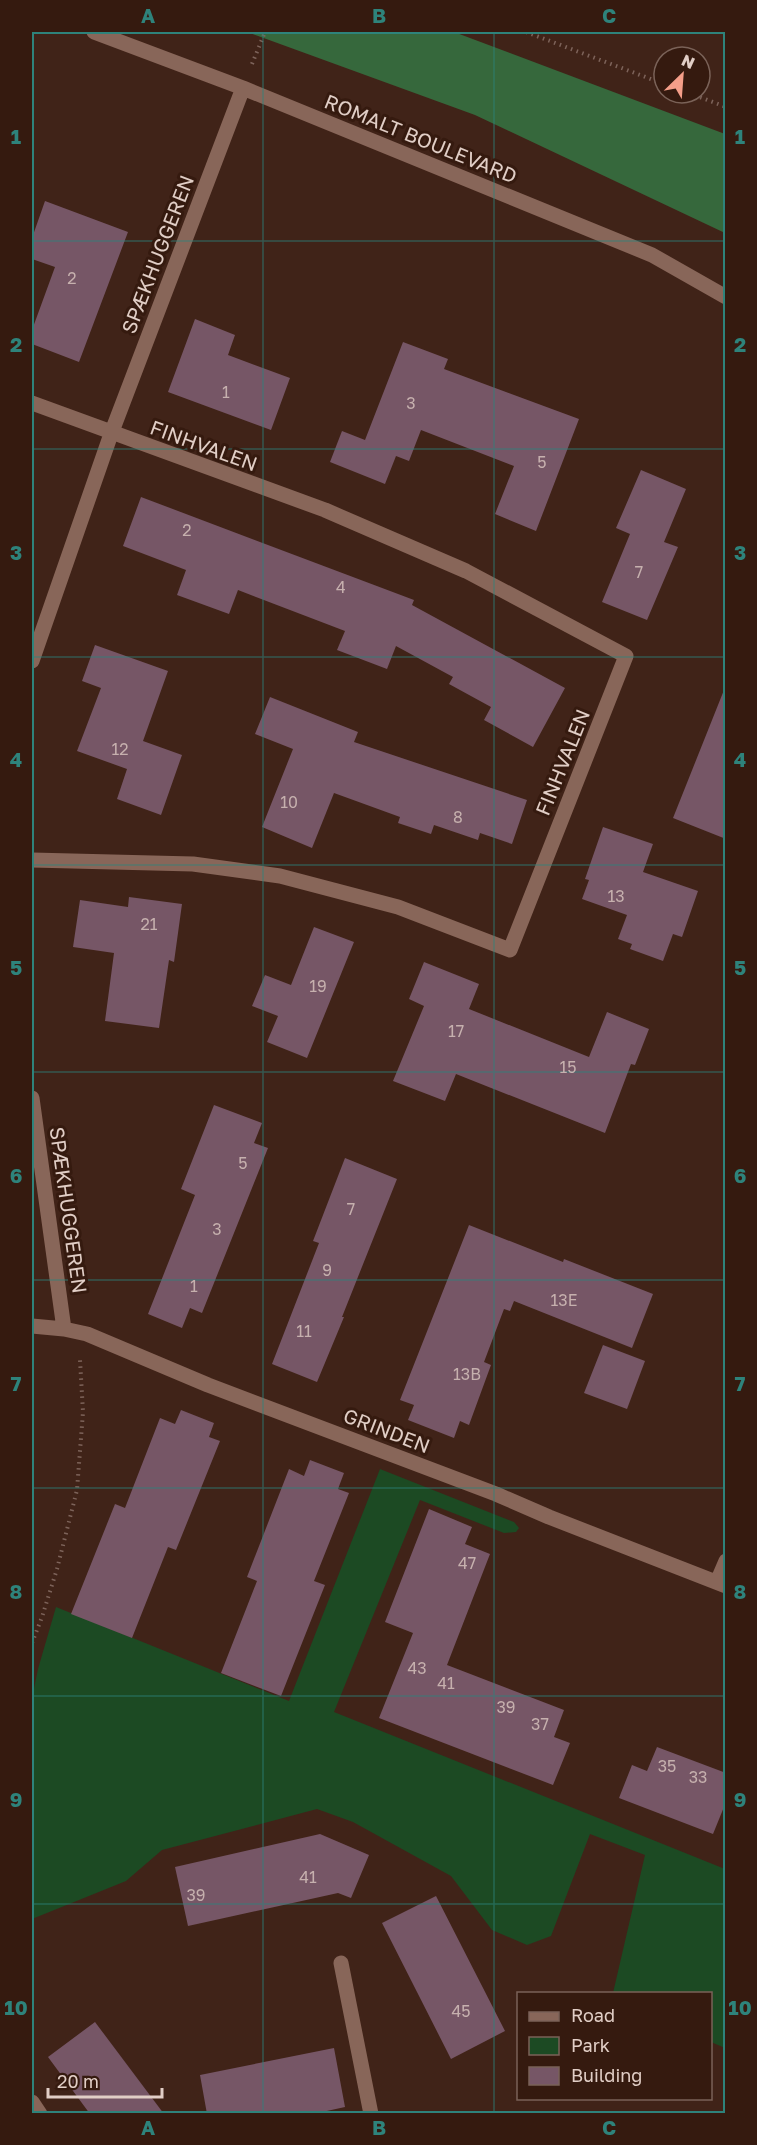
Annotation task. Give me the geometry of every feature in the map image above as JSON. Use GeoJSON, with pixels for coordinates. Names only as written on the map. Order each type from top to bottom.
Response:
{"type":"FeatureCollection","features":[{"type":"Feature","properties":{"kind":"street","name":"ROMALT BOULEVARD"},"geometry":{"type":"LineString","coordinates":[[94,32],[243,88],[652,255],[726,297]]}},
{"type":"Feature","properties":{"kind":"street","name":"SPÆKHUGGEREN"},"geometry":{"type":"LineString","coordinates":[[32,661],[111,434],[243,88]]}},
{"type":"Feature","properties":{"kind":"street"},"geometry":{"type":"LineString","coordinates":[[32,403],[111,434]]}},
{"type":"Feature","properties":{"kind":"street","name":"FINHVALEN"},"geometry":{"type":"LineString","coordinates":[[32,860],[193,864],[280,876],[399,907],[510,950],[626,656],[466,571],[325,510],[111,434]]}},
{"type":"Feature","properties":{"kind":"street","name":"SPÆKHUGGEREN"},"geometry":{"type":"LineString","coordinates":[[32,1098],[64,1329]]}},
{"type":"Feature","properties":{"kind":"street","name":"GRINDEN"},"geometry":{"type":"LineString","coordinates":[[32,1326],[87,1334],[208,1385],[496,1494],[721,1584]]}},
{"type":"Feature","properties":{"kind":"street"},"geometry":{"type":"LineString","coordinates":[[721,1584],[726,1561]]}},
{"type":"Feature","properties":{"kind":"street"},"geometry":{"type":"LineString","coordinates":[[341,1963],[371,2114]]}},
{"type":"Feature","properties":{"kind":"street"},"geometry":{"type":"LineString","coordinates":[[32,2102],[40,2114]]}},
{"type":"Feature","properties":{"kind":"path"},"geometry":{"type":"LineString","coordinates":[[526,32],[652,79]]}},
{"type":"Feature","properties":{"kind":"path"},"geometry":{"type":"LineString","coordinates":[[32,1643],[57,1569],[77,1490],[83,1412],[79,1364],[87,1334]]}},
{"type":"Feature","properties":{"kind":"green space"},"geometry":{"type":"Polygon","coordinates":[[[247,32],[454,32],[725,134],[725,233],[475,115],[247,32]]]}},
{"type":"Feature","properties":{"kind":"green space"},"geometry":{"type":"Polygon","coordinates":[[[380,1469],[514,1522],[519,1528],[516,1532],[504,1533],[420,1500],[334,1712],[725,1869],[725,2048],[712,2042],[712,1992],[613,1992],[645,1855],[590,1834],[551,1936],[527,1945],[492,1930],[451,1876],[353,1822],[317,1809],[162,1850],[126,1881],[32,1919],[32,1698],[56,1607],[289,1701],[380,1469]]]}},
{"type":"Feature","properties":{"kind":"building"},"geometry":{"type":"Polygon","coordinates":[[[45,201],[128,232],[79,362],[32,344],[32,330],[55,267],[32,259],[32,238],[45,201]]]}},
{"type":"Feature","properties":{"kind":"building"},"geometry":{"type":"Polygon","coordinates":[[[195,319],[235,335],[228,355],[290,378],[271,430],[168,392],[195,319]]]}},
{"type":"Feature","properties":{"kind":"building"},"geometry":{"type":"Polygon","coordinates":[[[403,342],[448,359],[444,369],[579,419],[536,531],[495,514],[514,466],[421,430],[409,461],[396,456],[385,484],[330,462],[342,431],[365,440],[403,342]]]}},
{"type":"Feature","properties":{"kind":"building"},"geometry":{"type":"Polygon","coordinates":[[[641,470],[686,489],[664,542],[678,547],[647,620],[602,602],[630,534],[616,528],[641,470]]]}},
{"type":"Feature","properties":{"kind":"building"},"geometry":{"type":"Polygon","coordinates":[[[141,497],[414,600],[412,605],[565,688],[533,747],[484,720],[491,707],[449,684],[453,677],[396,646],[387,669],[337,650],[345,631],[238,590],[229,614],[177,595],[186,570],[123,546],[141,497]]]}},
{"type":"Feature","properties":{"kind":"building"},"geometry":{"type":"Polygon","coordinates":[[[95,645],[168,671],[143,741],[182,755],[161,815],[117,799],[127,769],[77,751],[101,688],[82,681],[95,645]]]}},
{"type":"Feature","properties":{"kind":"building"},"geometry":{"type":"Polygon","coordinates":[[[724,690],[726,691],[726,839],[673,818],[724,690]]]}},
{"type":"Feature","properties":{"kind":"building"},"geometry":{"type":"Polygon","coordinates":[[[270,697],[358,732],[354,742],[527,800],[512,844],[480,833],[478,840],[434,825],[431,834],[398,823],[400,817],[334,793],[312,848],[262,827],[293,749],[255,734],[270,697]]]}},
{"type":"Feature","properties":{"kind":"building"},"geometry":{"type":"Polygon","coordinates":[[[603,827],[653,844],[643,872],[698,891],[682,937],[673,934],[663,961],[630,949],[632,944],[618,939],[627,915],[582,899],[589,880],[585,879],[603,827]]]}},
{"type":"Feature","properties":{"kind":"building"},"geometry":{"type":"Polygon","coordinates":[[[129,897],[182,904],[174,962],[169,960],[159,1028],[105,1021],[114,953],[73,947],[80,900],[128,907],[129,897]]]}},
{"type":"Feature","properties":{"kind":"building"},"geometry":{"type":"Polygon","coordinates":[[[314,927],[354,942],[307,1058],[267,1042],[278,1016],[252,1006],[265,975],[291,985],[314,927]]]}},
{"type":"Feature","properties":{"kind":"building"},"geometry":{"type":"Polygon","coordinates":[[[424,962],[479,984],[469,1009],[589,1057],[607,1012],[649,1029],[635,1065],[631,1064],[605,1133],[456,1074],[445,1101],[393,1081],[424,1006],[409,999],[424,962]]]}},
{"type":"Feature","properties":{"kind":"building"},"geometry":{"type":"Polygon","coordinates":[[[214,1105],[262,1123],[254,1143],[268,1148],[202,1313],[190,1308],[182,1328],[148,1314],[195,1195],[181,1189],[214,1105]]]}},
{"type":"Feature","properties":{"kind":"building"},"geometry":{"type":"Polygon","coordinates":[[[345,1158],[397,1179],[317,1382],[272,1364],[319,1243],[313,1241],[345,1158]]]}},
{"type":"Feature","properties":{"kind":"building"},"geometry":{"type":"Polygon","coordinates":[[[469,1225],[653,1294],[632,1348],[514,1301],[510,1311],[504,1309],[484,1362],[491,1365],[469,1425],[460,1421],[454,1438],[408,1420],[414,1405],[400,1400],[469,1225]]]}},
{"type":"Feature","properties":{"kind":"building"},"geometry":{"type":"Polygon","coordinates":[[[603,1345],[645,1361],[627,1409],[584,1393],[603,1345]]]}},
{"type":"Feature","properties":{"kind":"building"},"geometry":{"type":"Polygon","coordinates":[[[181,1410],[214,1423],[209,1437],[220,1441],[176,1550],[168,1547],[132,1638],[71,1614],[115,1504],[125,1508],[160,1418],[175,1424],[181,1410]]]}},
{"type":"Feature","properties":{"kind":"building"},"geometry":{"type":"Polygon","coordinates":[[[310,1460],[344,1473],[338,1489],[349,1493],[314,1581],[325,1585],[281,1696],[221,1673],[257,1581],[247,1577],[289,1469],[304,1476],[310,1460]]]}},
{"type":"Feature","properties":{"kind":"building"},"geometry":{"type":"Polygon","coordinates":[[[429,1509],[472,1527],[465,1544],[490,1554],[447,1665],[564,1710],[554,1737],[570,1743],[553,1785],[379,1718],[413,1633],[385,1622],[429,1509]]]}},
{"type":"Feature","properties":{"kind":"building"},"geometry":{"type":"Polygon","coordinates":[[[657,1747],[726,1773],[726,1802],[713,1834],[619,1798],[632,1765],[647,1771],[657,1747]]]}},
{"type":"Feature","properties":{"kind":"building"},"geometry":{"type":"Polygon","coordinates":[[[320,1834],[369,1855],[351,1898],[338,1893],[188,1926],[175,1867],[320,1834]]]}},
{"type":"Feature","properties":{"kind":"building"},"geometry":{"type":"Polygon","coordinates":[[[436,1896],[505,2031],[451,2059],[382,1923],[436,1896]]]}},
{"type":"Feature","properties":{"kind":"building"},"geometry":{"type":"Polygon","coordinates":[[[95,2022],[164,2114],[90,2114],[48,2057],[95,2022]]]}},
{"type":"Feature","properties":{"kind":"building"},"geometry":{"type":"Polygon","coordinates":[[[334,2048],[345,2107],[313,2114],[207,2114],[200,2075],[334,2048]]]}}]}
